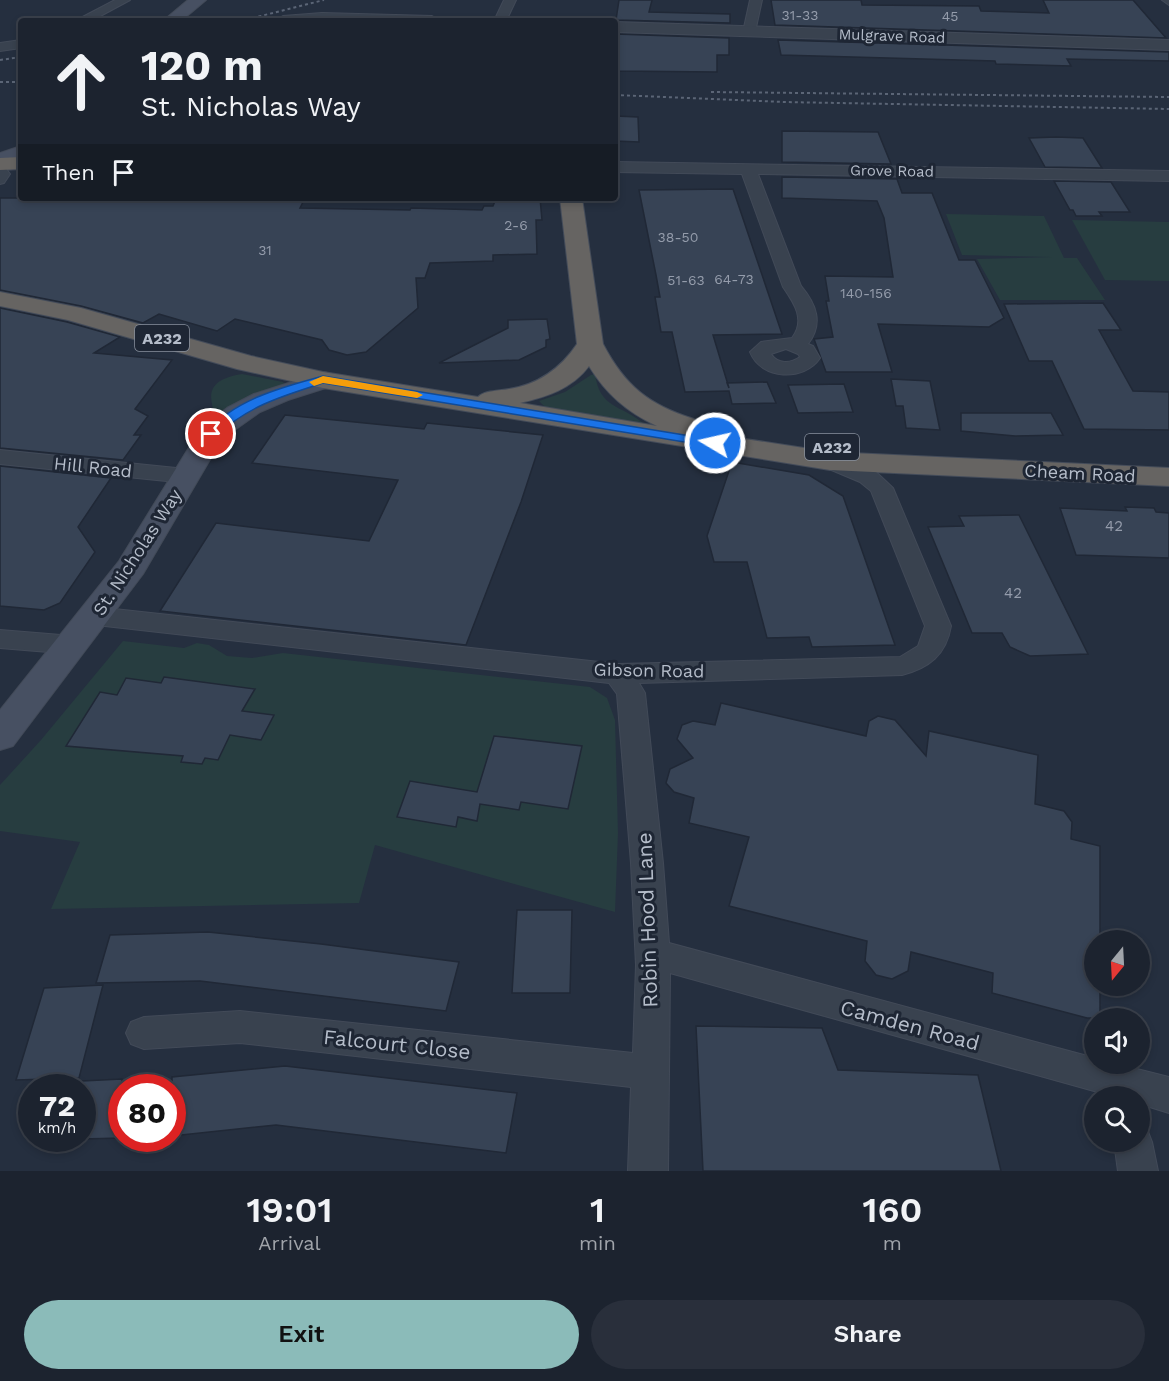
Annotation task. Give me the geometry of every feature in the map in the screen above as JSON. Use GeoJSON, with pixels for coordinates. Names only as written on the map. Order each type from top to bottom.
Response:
{"type":"FeatureCollection","features":[{"type":"Feature","properties":{"kind":"highway"},"geometry":{"type":"LineString","coordinates":[[0,162],[18,163]]}},
{"type":"Feature","properties":{"kind":"highway","name":"A232"},"geometry":{"type":"LineString","coordinates":[[460,402],[499,399],[521,394],[557,380],[571,371],[590,344],[571,201]]}},
{"type":"Feature","properties":{"kind":"highway","name":"Cheam Road"},"geometry":{"type":"LineString","coordinates":[[0,299],[72,313],[246,363],[323,380],[830,461],[1169,477]]}},
{"type":"Feature","properties":{"kind":"highway","name":"Cheam Road"},"geometry":{"type":"LineString","coordinates":[[590,344],[598,361],[633,404],[674,422],[745,436],[990,468]]}},
{"type":"Feature","properties":{"kind":"main road"},"geometry":{"type":"LineString","coordinates":[[175,18],[198,0]]}},
{"type":"Feature","properties":{"kind":"main road"},"geometry":{"type":"LineString","coordinates":[[0,162],[18,153]]}},
{"type":"Feature","properties":{"kind":"main road","name":"St. Nicholas Way"},"geometry":{"type":"LineString","coordinates":[[0,736],[96,616],[138,557],[211,434],[228,418],[262,399],[323,380]]}},
{"type":"Feature","properties":{"kind":"street"},"geometry":{"type":"LineString","coordinates":[[87,18],[124,0]]}},
{"type":"Feature","properties":{"kind":"street"},"geometry":{"type":"LineString","coordinates":[[501,18],[510,0]]}},
{"type":"Feature","properties":{"kind":"street"},"geometry":{"type":"LineString","coordinates":[[749,32],[756,0]]}},
{"type":"Feature","properties":{"kind":"street","name":"Mulgrave Road"},"geometry":{"type":"LineString","coordinates":[[618,27],[1169,45]]}},
{"type":"Feature","properties":{"kind":"street"},"geometry":{"type":"LineString","coordinates":[[0,47],[18,44]]}},
{"type":"Feature","properties":{"kind":"street","name":"Grove Road"},"geometry":{"type":"LineString","coordinates":[[618,167],[1169,176]]}},
{"type":"Feature","properties":{"kind":"street"},"geometry":{"type":"LineString","coordinates":[[0,169],[4,175],[0,180]]}},
{"type":"Feature","properties":{"kind":"street"},"geometry":{"type":"LineString","coordinates":[[748,169],[792,287],[800,295],[809,315],[810,325],[805,338],[796,345]]}},
{"type":"Feature","properties":{"kind":"street","name":"Hill Road"},"geometry":{"type":"LineString","coordinates":[[0,457],[186,476]]}},
{"type":"Feature","properties":{"kind":"street","name":"Gibson Road"},"geometry":{"type":"LineString","coordinates":[[96,616],[618,674],[902,666],[921,659],[935,641],[938,626],[881,488],[868,477],[830,461]]}},
{"type":"Feature","properties":{"kind":"street"},"geometry":{"type":"LineString","coordinates":[[0,639],[73,645]]}},
{"type":"Feature","properties":{"kind":"street","name":"Robin Hood Lane"},"geometry":{"type":"LineString","coordinates":[[618,674],[632,693],[647,863],[652,954],[648,1171]]}},
{"type":"Feature","properties":{"kind":"street","name":"Camden Road"},"geometry":{"type":"LineString","coordinates":[[652,954],[1025,1056],[1114,1086]]}},
{"type":"Feature","properties":{"kind":"street","name":"Falcourt Close"},"geometry":{"type":"LineString","coordinates":[[144,1033],[240,1028],[649,1072]]}},
{"type":"Feature","properties":{"kind":"street","name":"Camden Road"},"geometry":{"type":"LineString","coordinates":[[1150,1093],[1169,1095]]}},
{"type":"Feature","properties":{"kind":"street"},"geometry":{"type":"LineString","coordinates":[[1135,1152],[1138,1171]]}},
{"type":"Feature","properties":{"kind":"green space"},"geometry":{"type":"Polygon","coordinates":[[[946,214],[1044,216],[1064,258],[1077,258],[1105,300],[1000,300],[977,259],[1052,257],[962,255],[946,214]]]}},
{"type":"Feature","properties":{"kind":"green space"},"geometry":{"type":"Polygon","coordinates":[[[1072,220],[1169,222],[1169,281],[1105,280],[1072,220]]]}},
{"type":"Feature","properties":{"kind":"green space"},"geometry":{"type":"Polygon","coordinates":[[[242,374],[283,382],[285,385],[217,417],[213,411],[212,391],[223,379],[242,374]]]}},
{"type":"Feature","properties":{"kind":"green space"},"geometry":{"type":"Polygon","coordinates":[[[595,374],[601,394],[606,400],[643,423],[639,425],[548,410],[539,401],[565,392],[595,374]]]}},
{"type":"Feature","properties":{"kind":"green space"},"geometry":{"type":"Polygon","coordinates":[[[123,641],[184,648],[197,643],[209,645],[227,656],[252,658],[283,653],[590,687],[607,698],[615,720],[618,833],[615,912],[375,845],[359,903],[51,909],[80,842],[0,831],[0,785],[41,740],[123,641]]]}},
{"type":"Feature","properties":{"kind":"building"},"geometry":{"type":"Polygon","coordinates":[[[619,0],[652,0],[649,12],[730,14],[730,23],[618,20],[616,18],[619,0]]]}},
{"type":"Feature","properties":{"kind":"building"},"geometry":{"type":"Polygon","coordinates":[[[771,0],[861,0],[862,5],[979,6],[981,11],[1049,13],[1043,0],[1133,0],[1166,38],[775,25],[771,0]]]}},
{"type":"Feature","properties":{"kind":"building"},"geometry":{"type":"Polygon","coordinates":[[[618,34],[729,38],[729,55],[717,55],[717,72],[618,71],[618,34]]]}},
{"type":"Feature","properties":{"kind":"building"},"geometry":{"type":"Polygon","coordinates":[[[778,40],[1169,52],[1169,61],[1067,59],[1071,66],[996,64],[995,61],[781,55],[778,40]]]}},
{"type":"Feature","properties":{"kind":"building"},"geometry":{"type":"Polygon","coordinates":[[[618,116],[638,117],[639,142],[618,141],[618,116]]]}},
{"type":"Feature","properties":{"kind":"building"},"geometry":{"type":"Polygon","coordinates":[[[782,131],[878,132],[891,164],[782,162],[782,131]]]}},
{"type":"Feature","properties":{"kind":"building"},"geometry":{"type":"Polygon","coordinates":[[[1029,138],[1083,138],[1102,168],[1045,167],[1029,138]]]}},
{"type":"Feature","properties":{"kind":"building"},"geometry":{"type":"Polygon","coordinates":[[[782,177],[897,179],[902,193],[932,193],[959,260],[975,260],[1004,318],[989,327],[878,324],[892,372],[826,372],[814,339],[833,337],[826,301],[829,301],[825,276],[893,277],[884,218],[877,201],[782,198],[782,177]]]}},
{"type":"Feature","properties":{"kind":"building"},"geometry":{"type":"Polygon","coordinates":[[[1054,181],[1111,182],[1130,212],[1099,212],[1102,216],[1076,216],[1073,210],[1070,210],[1054,181]]]}},
{"type":"Feature","properties":{"kind":"building"},"geometry":{"type":"Polygon","coordinates":[[[733,189],[782,334],[713,335],[727,383],[767,382],[776,403],[732,404],[729,391],[685,392],[672,332],[661,332],[655,297],[660,297],[639,190],[733,189]]]}},
{"type":"Feature","properties":{"kind":"building"},"geometry":{"type":"Polygon","coordinates":[[[0,198],[18,198],[18,201],[304,201],[300,208],[410,210],[411,208],[482,210],[484,206],[493,206],[495,201],[540,201],[542,220],[536,220],[537,254],[493,255],[493,261],[430,263],[425,278],[416,278],[418,308],[366,352],[347,355],[329,350],[322,340],[235,319],[217,331],[159,314],[143,323],[81,306],[0,290],[0,198]]]}},
{"type":"Feature","properties":{"kind":"building"},"geometry":{"type":"Polygon","coordinates":[[[1103,303],[1121,330],[1099,330],[1133,391],[1169,392],[1169,430],[1084,429],[1052,361],[1029,361],[1004,304],[1103,303]]]}},
{"type":"Feature","properties":{"kind":"building"},"geometry":{"type":"Polygon","coordinates":[[[0,308],[67,322],[120,337],[94,353],[172,360],[135,409],[148,416],[134,435],[141,435],[123,460],[0,448],[0,308]]]}},
{"type":"Feature","properties":{"kind":"building"},"geometry":{"type":"Polygon","coordinates":[[[547,319],[550,339],[546,340],[546,347],[519,360],[439,363],[508,328],[508,320],[547,319]]]}},
{"type":"Feature","properties":{"kind":"building"},"geometry":{"type":"Polygon","coordinates":[[[891,379],[930,381],[940,430],[906,428],[903,406],[896,406],[891,379]]]}},
{"type":"Feature","properties":{"kind":"building"},"geometry":{"type":"Polygon","coordinates":[[[844,384],[853,412],[798,413],[788,385],[844,384]]]}},
{"type":"Feature","properties":{"kind":"building"},"geometry":{"type":"Polygon","coordinates":[[[961,413],[1051,413],[1063,435],[1015,436],[961,431],[961,413]]]}},
{"type":"Feature","properties":{"kind":"building"},"geometry":{"type":"Polygon","coordinates":[[[285,415],[424,429],[427,423],[543,435],[521,502],[466,645],[160,611],[216,523],[369,541],[398,480],[252,463],[285,415]]]}},
{"type":"Feature","properties":{"kind":"building"},"geometry":{"type":"Polygon","coordinates":[[[732,462],[809,475],[843,496],[895,645],[812,647],[809,637],[767,638],[747,562],[714,562],[707,536],[732,462]]]}},
{"type":"Feature","properties":{"kind":"building"},"geometry":{"type":"Polygon","coordinates":[[[0,466],[111,478],[78,527],[95,552],[60,603],[44,610],[0,606],[0,466]]]}},
{"type":"Feature","properties":{"kind":"building"},"geometry":{"type":"Polygon","coordinates":[[[1125,507],[1154,508],[1156,512],[1169,513],[1169,558],[1076,555],[1060,508],[1127,511],[1125,507]]]}},
{"type":"Feature","properties":{"kind":"building"},"geometry":{"type":"Polygon","coordinates":[[[1019,515],[1088,654],[1030,656],[1010,647],[1002,633],[972,633],[928,527],[964,526],[959,516],[1019,515]]]}},
{"type":"Feature","properties":{"kind":"building"},"geometry":{"type":"Polygon","coordinates":[[[164,677],[255,689],[242,711],[274,715],[261,740],[230,735],[218,760],[205,758],[202,764],[181,762],[183,756],[66,746],[100,692],[117,695],[126,678],[161,683],[164,677]]]}},
{"type":"Feature","properties":{"kind":"building"},"geometry":{"type":"Polygon","coordinates":[[[721,703],[866,736],[869,721],[878,716],[895,720],[926,756],[929,731],[1038,755],[1035,804],[1064,811],[1072,822],[1071,839],[1100,846],[1100,930],[1084,930],[1084,996],[1100,996],[1100,1008],[1084,1008],[1084,1017],[992,993],[993,973],[911,952],[908,971],[892,979],[876,975],[865,961],[867,941],[729,906],[749,837],[689,823],[694,798],[674,792],[666,783],[670,769],[693,758],[677,739],[682,725],[693,721],[715,725],[721,703]]]}},
{"type":"Feature","properties":{"kind":"building"},"geometry":{"type":"Polygon","coordinates":[[[494,736],[582,746],[568,809],[521,802],[519,810],[480,804],[477,821],[458,817],[456,827],[397,817],[410,781],[477,792],[494,736]]]}},
{"type":"Feature","properties":{"kind":"building"},"geometry":{"type":"Polygon","coordinates":[[[517,910],[572,910],[570,993],[512,993],[517,910]]]}},
{"type":"Feature","properties":{"kind":"building"},"geometry":{"type":"Polygon","coordinates":[[[208,932],[459,962],[446,1011],[200,981],[96,983],[110,935],[208,932]]]}},
{"type":"Feature","properties":{"kind":"building"},"geometry":{"type":"Polygon","coordinates":[[[103,985],[80,1074],[18,1074],[18,1080],[16,1080],[44,988],[103,985]]]}},
{"type":"Feature","properties":{"kind":"building"},"geometry":{"type":"Polygon","coordinates":[[[696,1026],[822,1028],[838,1070],[978,1075],[1001,1171],[703,1171],[696,1026]]]}},
{"type":"Feature","properties":{"kind":"building"},"geometry":{"type":"Polygon","coordinates":[[[285,1066],[517,1093],[506,1153],[276,1125],[186,1135],[186,1076],[285,1066]]]}},
{"type":"Feature","properties":{"kind":"building"},"geometry":{"type":"Polygon","coordinates":[[[96,1080],[108,1080],[108,1138],[96,1139],[96,1080]]]}},
{"type":"Feature","properties":{"kind":"railway"},"geometry":{"type":"LineString","coordinates":[[253,18],[324,0]]}},
{"type":"Feature","properties":{"kind":"railway"},"geometry":{"type":"LineString","coordinates":[[0,60],[18,57]]}},
{"type":"Feature","properties":{"kind":"railway"},"geometry":{"type":"LineString","coordinates":[[0,82],[18,82]]}},
{"type":"Feature","properties":{"kind":"railway"},"geometry":{"type":"LineString","coordinates":[[711,92],[1169,97]]}},
{"type":"Feature","properties":{"kind":"railway"},"geometry":{"type":"LineString","coordinates":[[618,95],[783,102],[1169,109]]}},
{"type":"Feature","properties":{"kind":"slow traffic"},"geometry":{"type":"LineString","coordinates":[[314,382],[323,380],[417,395]]}},
{"type":"Feature","properties":{"kind":"route"},"geometry":{"type":"LineString","coordinates":[[211,434],[228,418],[262,399],[323,380],[715,443]]}}]}
